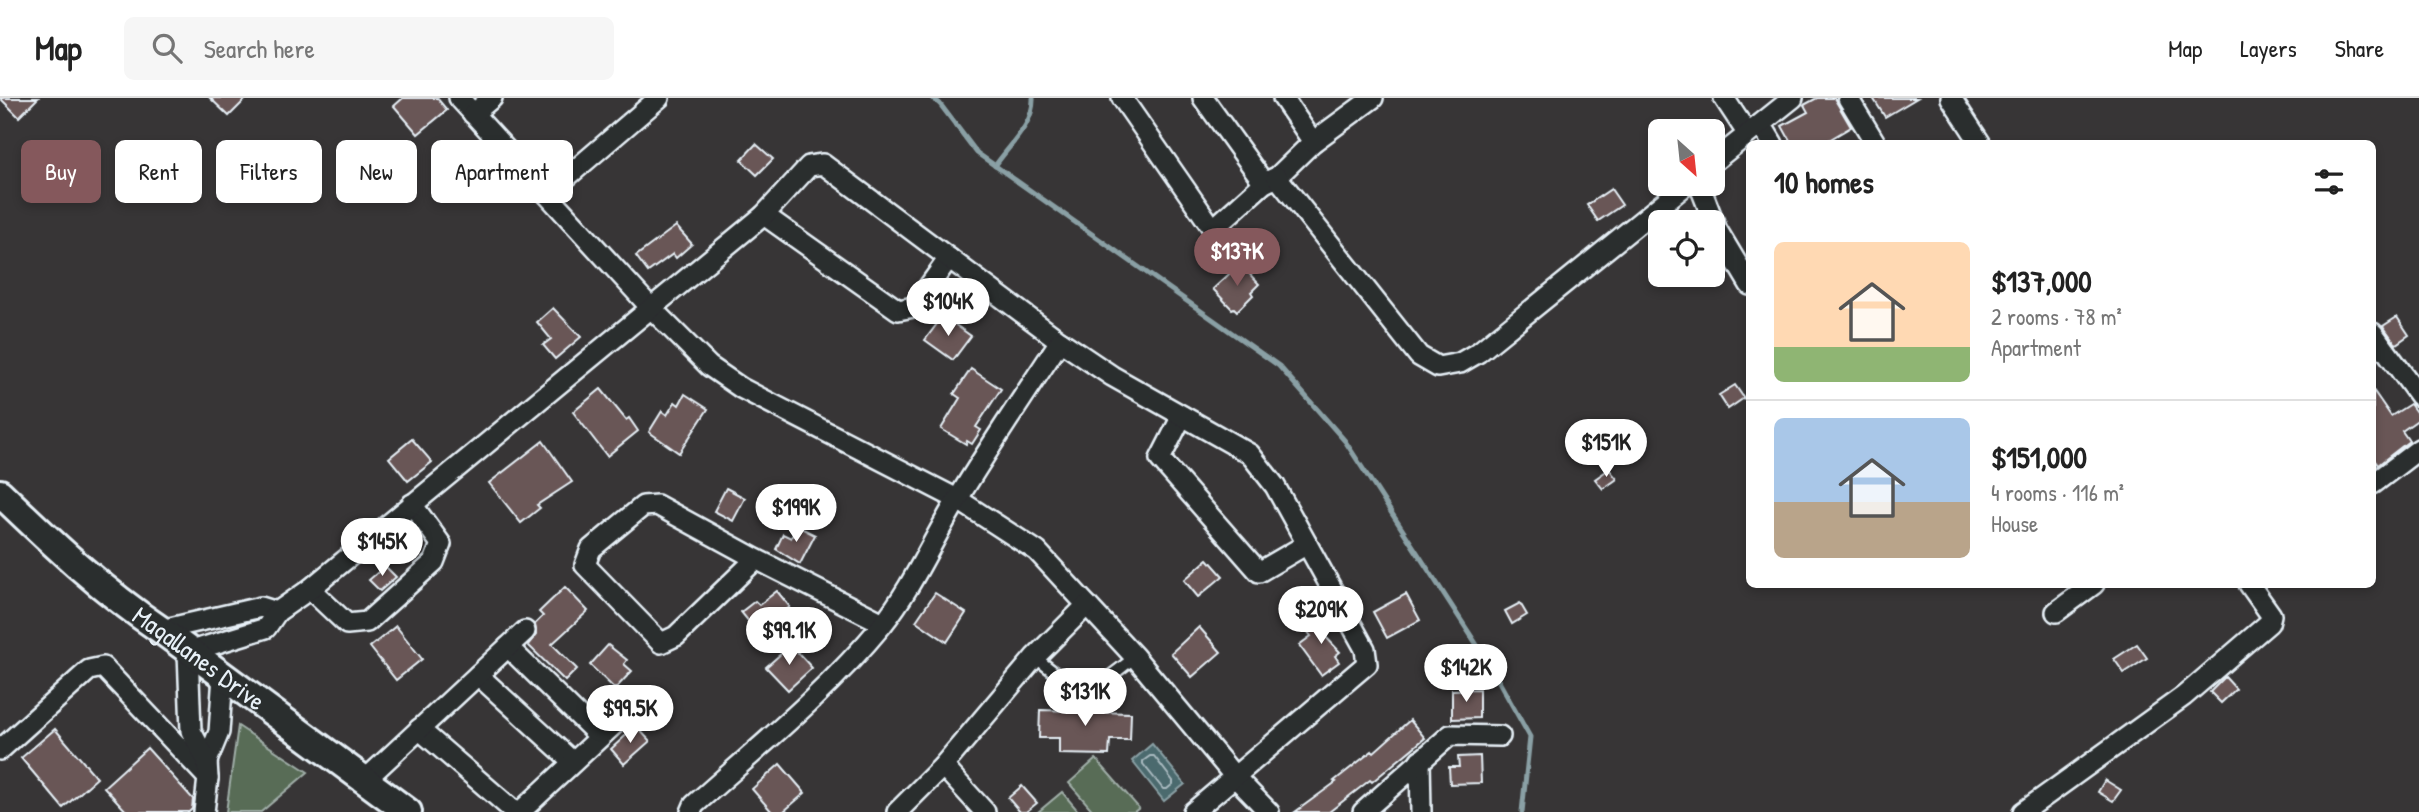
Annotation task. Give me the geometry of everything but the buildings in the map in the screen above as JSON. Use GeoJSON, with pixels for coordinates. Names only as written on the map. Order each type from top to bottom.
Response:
{"type":"FeatureCollection","features":[{"type":"Feature","properties":{"kind":"street"},"geometry":{"type":"LineString","coordinates":[[459,98],[497,140]]}},
{"type":"Feature","properties":{"kind":"street"},"geometry":{"type":"LineString","coordinates":[[473,114],[492,98]]}},
{"type":"Feature","properties":{"kind":"street"},"geometry":{"type":"LineString","coordinates":[[573,172],[659,98]]}},
{"type":"Feature","properties":{"kind":"street"},"geometry":{"type":"LineString","coordinates":[[1122,98],[1213,229],[1366,100]]}},
{"type":"Feature","properties":{"kind":"street"},"geometry":{"type":"LineString","coordinates":[[1203,98],[1419,356],[1438,367],[1460,363],[1479,352],[1672,196]]}},
{"type":"Feature","properties":{"kind":"street"},"geometry":{"type":"LineString","coordinates":[[1283,98],[1313,142]]}},
{"type":"Feature","properties":{"kind":"street"},"geometry":{"type":"LineString","coordinates":[[1724,98],[1762,117],[1771,140]]}},
{"type":"Feature","properties":{"kind":"street"},"geometry":{"type":"LineString","coordinates":[[1726,150],[1762,117],[1793,98]]}},
{"type":"Feature","properties":{"kind":"street"},"geometry":{"type":"LineString","coordinates":[[1848,98],[1874,140]]}},
{"type":"Feature","properties":{"kind":"street"},"geometry":{"type":"LineString","coordinates":[[1951,98],[1978,140]]}},
{"type":"Feature","properties":{"kind":"street"},"geometry":{"type":"LineString","coordinates":[[208,769],[191,731],[188,652],[266,628],[277,612],[310,589],[764,215],[809,166],[823,164],[1060,341],[1112,376],[1250,454],[1275,486],[1365,649],[1367,664],[1193,812]]}},
{"type":"Feature","properties":{"kind":"street"},"geometry":{"type":"LineString","coordinates":[[1704,196],[1717,230],[1746,278]]}},
{"type":"Feature","properties":{"kind":"street"},"geometry":{"type":"LineString","coordinates":[[555,203],[652,309],[709,366],[741,388],[957,499],[1037,551],[1135,657],[1235,777],[1269,812]]}},
{"type":"Feature","properties":{"kind":"street"},"geometry":{"type":"LineString","coordinates":[[764,215],[898,310],[914,307],[948,258]]}},
{"type":"Feature","properties":{"kind":"street"},"geometry":{"type":"LineString","coordinates":[[2376,337],[2419,396]]}},
{"type":"Feature","properties":{"kind":"street"},"geometry":{"type":"LineString","coordinates":[[691,812],[694,805],[842,671],[883,623],[918,574],[957,499],[1060,341]]}},
{"type":"Feature","properties":{"kind":"street"},"geometry":{"type":"LineString","coordinates":[[1182,416],[1160,459],[1259,572],[1307,544]]}},
{"type":"Feature","properties":{"kind":"street"},"geometry":{"type":"LineString","coordinates":[[2376,475],[2419,449]]}},
{"type":"Feature","properties":{"kind":"street","name":"Magallanes Drive"},"geometry":{"type":"LineString","coordinates":[[0,493],[81,571],[120,602],[408,812]]}},
{"type":"Feature","properties":{"kind":"street"},"geometry":{"type":"LineString","coordinates":[[310,589],[348,624],[367,622],[435,562],[441,544],[412,504]]}},
{"type":"Feature","properties":{"kind":"street"},"geometry":{"type":"LineString","coordinates":[[756,559],[676,636],[661,643],[585,565],[591,550],[643,506],[657,505],[883,623]]}},
{"type":"Feature","properties":{"kind":"street"},"geometry":{"type":"LineString","coordinates":[[2056,612],[2089,588]]}},
{"type":"Feature","properties":{"kind":"street"},"geometry":{"type":"LineString","coordinates":[[2023,812],[2184,696],[2269,624],[2272,615],[2252,588]]}},
{"type":"Feature","properties":{"kind":"street"},"geometry":{"type":"LineString","coordinates":[[897,812],[943,766],[1035,657],[1087,605]]}},
{"type":"Feature","properties":{"kind":"street"},"geometry":{"type":"LineString","coordinates":[[161,630],[261,607],[277,612]]}},
{"type":"Feature","properties":{"kind":"street"},"geometry":{"type":"LineString","coordinates":[[365,780],[525,631]]}},
{"type":"Feature","properties":{"kind":"street"},"geometry":{"type":"LineString","coordinates":[[508,647],[600,737]]}},
{"type":"Feature","properties":{"kind":"street"},"geometry":{"type":"LineString","coordinates":[[0,750],[89,670],[103,667],[208,769]]}},
{"type":"Feature","properties":{"kind":"street"},"geometry":{"type":"LineString","coordinates":[[478,675],[573,762]]}},
{"type":"Feature","properties":{"kind":"street"},"geometry":{"type":"LineString","coordinates":[[204,812],[208,769],[219,732],[223,676]]}},
{"type":"Feature","properties":{"kind":"street"},"geometry":{"type":"LineString","coordinates":[[419,729],[517,812],[623,716]]}},
{"type":"Feature","properties":{"kind":"street"},"geometry":{"type":"LineString","coordinates":[[1363,812],[1450,735],[1500,736]]}},
{"type":"Feature","properties":{"kind":"street"},"geometry":{"type":"LineString","coordinates":[[1420,760],[1422,812]]}},
{"type":"Feature","properties":{"kind":"street"},"geometry":{"type":"LineString","coordinates":[[943,766],[985,812]]}},
{"type":"Feature","properties":{"kind":"lane"},"geometry":{"type":"LineString","coordinates":[[1035,657],[1068,685],[1082,689],[1096,687],[1135,657]]}},
{"type":"Feature","properties":{"kind":"green space"},"geometry":{"type":"Polygon","coordinates":[[[238,726],[308,772],[261,812],[226,812],[238,726]]]}},
{"type":"Feature","properties":{"kind":"green space"},"geometry":{"type":"Polygon","coordinates":[[[1096,759],[1139,808],[1134,812],[1094,812],[1069,783],[1096,759]]]}},
{"type":"Feature","properties":{"kind":"green space"},"geometry":{"type":"Polygon","coordinates":[[[1062,792],[1079,812],[1038,812],[1062,792]]]}},
{"type":"Feature","properties":{"kind":"water"},"geometry":{"type":"Polygon","coordinates":[[[1152,744],[1185,784],[1164,801],[1132,761],[1152,744]]]}},
{"type":"Feature","properties":{"kind":"waterway"},"geometry":{"type":"LineString","coordinates":[[933,98],[977,153],[1279,366],[1345,441],[1488,662],[1530,737],[1522,812]]}},
{"type":"Feature","properties":{"kind":"waterway"},"geometry":{"type":"LineString","coordinates":[[995,166],[1025,126],[1033,98]]}}]}
